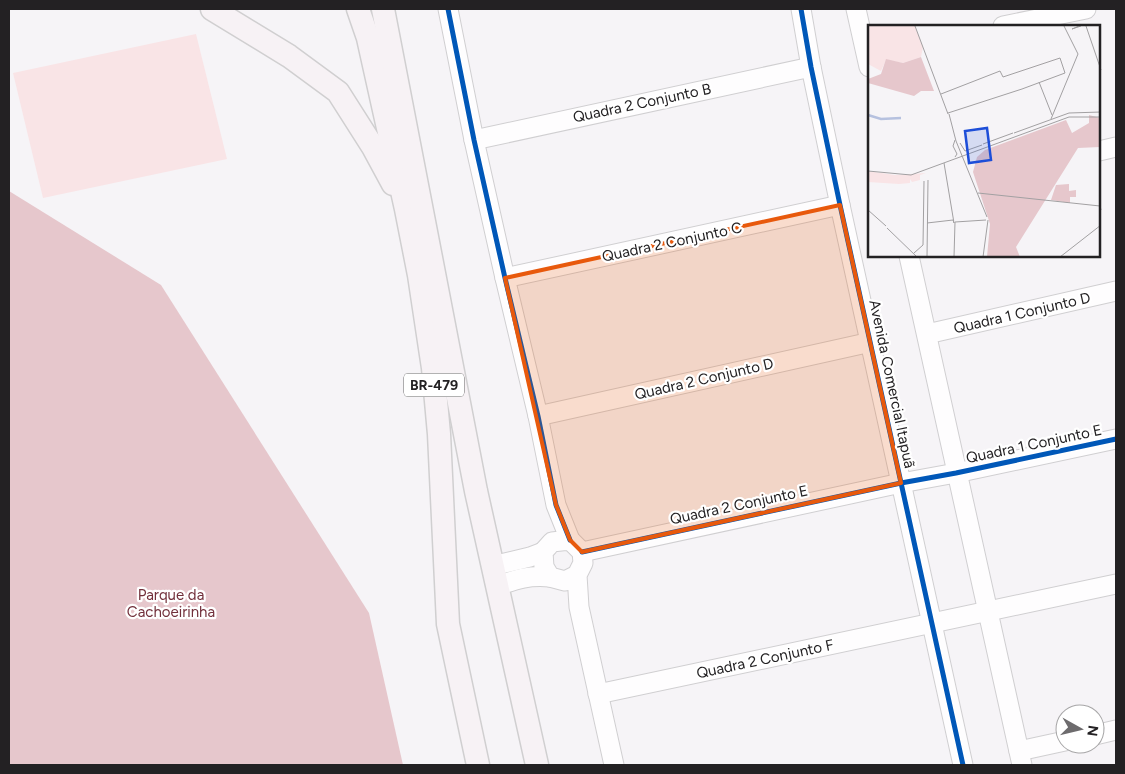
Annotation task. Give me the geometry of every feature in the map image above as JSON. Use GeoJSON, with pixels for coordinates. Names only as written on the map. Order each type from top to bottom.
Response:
{"type":"FeatureCollection","features":[{"type":"Feature","properties":{"kind":"main road"},"geometry":{"type":"LineString","coordinates":[[212,9],[289,56],[338,92],[373,148],[406,209]]}},
{"type":"Feature","properties":{"kind":"main road","name":"BR-479"},"geometry":{"type":"LineString","coordinates":[[358,9],[368,38],[419,275],[433,368],[439,434],[448,624],[478,765]]}},
{"type":"Feature","properties":{"kind":"main road","name":"BR-479"},"geometry":{"type":"LineString","coordinates":[[383,9],[476,491],[537,765]]}},
{"type":"Feature","properties":{"kind":"main road"},"geometry":{"type":"LineString","coordinates":[[387,34],[388,9]]}},
{"type":"Feature","properties":{"kind":"street"},"geometry":{"type":"LineString","coordinates":[[448,9],[504,278],[538,416],[556,504],[562,547],[583,562],[564,578],[534,575],[519,578],[495,576]]}},
{"type":"Feature","properties":{"kind":"street","name":"Avenida Comercial Itapuã"},"geometry":{"type":"LineString","coordinates":[[801,9],[811,67],[840,205],[932,624],[960,765]]}},
{"type":"Feature","properties":{"kind":"street"},"geometry":{"type":"LineString","coordinates":[[856,9],[868,59]]}},
{"type":"Feature","properties":{"kind":"street"},"geometry":{"type":"LineString","coordinates":[[1008,25],[1086,9]]}},
{"type":"Feature","properties":{"kind":"street","name":"Quadra 2 Conjunto B"},"geometry":{"type":"LineString","coordinates":[[474,140],[811,67]]}},
{"type":"Feature","properties":{"kind":"street"},"geometry":{"type":"LineString","coordinates":[[1100,151],[1116,147]]}},
{"type":"Feature","properties":{"kind":"street","name":"Quadra 2 Conjunto C"},"geometry":{"type":"LineString","coordinates":[[504,278],[840,205]]}},
{"type":"Feature","properties":{"kind":"street"},"geometry":{"type":"LineString","coordinates":[[909,258],[1020,758],[1055,745]]}},
{"type":"Feature","properties":{"kind":"street","name":"Quadra 1 Conjunto D"},"geometry":{"type":"LineString","coordinates":[[927,334],[1116,291]]}},
{"type":"Feature","properties":{"kind":"street","name":"Quadra 2 Conjunto D"},"geometry":{"type":"LineString","coordinates":[[538,416],[871,342]]}},
{"type":"Feature","properties":{"kind":"street","name":"Quadra 1 Conjunto E"},"geometry":{"type":"LineString","coordinates":[[901,482],[956,473],[1116,439]]}},
{"type":"Feature","properties":{"kind":"street","name":"Quadra 2 Conjunto E"},"geometry":{"type":"LineString","coordinates":[[495,576],[530,558],[562,547],[901,482]]}},
{"type":"Feature","properties":{"kind":"street"},"geometry":{"type":"LineString","coordinates":[[562,547],[544,567],[564,578],[578,607],[614,765]]}},
{"type":"Feature","properties":{"kind":"street","name":"Quadra 2 Conjunto F"},"geometry":{"type":"LineString","coordinates":[[598,694],[1116,584]]}},
{"type":"Feature","properties":{"kind":"highlighted area"},"geometry":{"type":"Polygon","coordinates":[[[840,205],[901,483],[582,552],[570,540],[556,505],[505,278],[840,205]]]}},
{"type":"Feature","properties":{"kind":"shaded area"},"geometry":{"type":"Polygon","coordinates":[[[196,34],[227,159],[43,198],[13,73],[196,34]]]}},
{"type":"Feature","properties":{"kind":"green space","name":"Parque da Cachoeirinha"},"geometry":{"type":"Polygon","coordinates":[[[9,191],[161,285],[369,613],[403,765],[9,765],[9,191]]]}},
{"type":"Feature","properties":{"kind":"cycle path"},"geometry":{"type":"LineString","coordinates":[[448,9],[474,140],[538,416],[556,505],[570,540]]}},
{"type":"Feature","properties":{"kind":"cycle path"},"geometry":{"type":"LineString","coordinates":[[801,9],[811,67],[840,205],[963,765]]}},
{"type":"Feature","properties":{"kind":"cycle path"},"geometry":{"type":"LineString","coordinates":[[582,552],[1116,439]]}}]}
